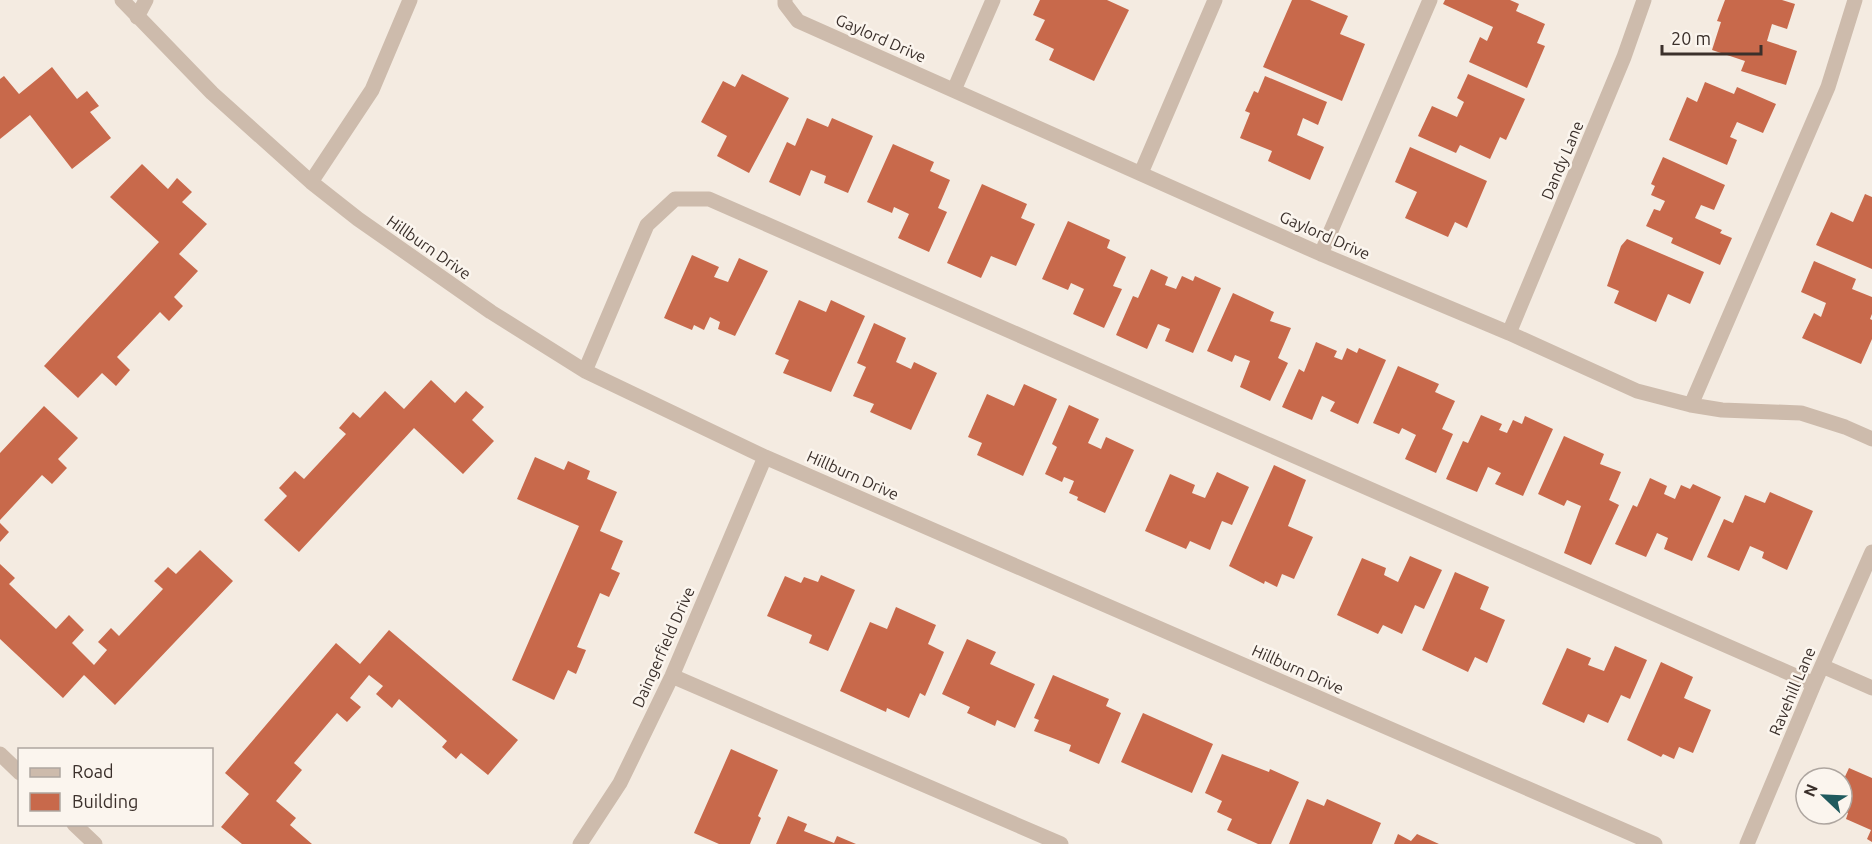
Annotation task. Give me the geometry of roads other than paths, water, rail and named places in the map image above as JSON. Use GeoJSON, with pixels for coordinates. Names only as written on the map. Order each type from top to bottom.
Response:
{"type":"FeatureCollection","features":[{"type":"Feature","properties":{"kind":"street","name":"Hillburn Drive"},"geometry":{"type":"LineString","coordinates":[[122,0],[212,93],[311,182],[358,219],[491,312],[585,370],[765,457],[1655,844]]}},
{"type":"Feature","properties":{"kind":"street"},"geometry":{"type":"LineString","coordinates":[[137,17],[146,0]]}},
{"type":"Feature","properties":{"kind":"street"},"geometry":{"type":"LineString","coordinates":[[311,182],[372,90],[410,0]]}},
{"type":"Feature","properties":{"kind":"street"},"geometry":{"type":"LineString","coordinates":[[954,90],[993,0]]}},
{"type":"Feature","properties":{"kind":"street"},"geometry":{"type":"LineString","coordinates":[[1142,172],[1215,0]]}},
{"type":"Feature","properties":{"kind":"street"},"geometry":{"type":"LineString","coordinates":[[1321,254],[1430,0]]}},
{"type":"Feature","properties":{"kind":"street","name":"Dandy Lane"},"geometry":{"type":"LineString","coordinates":[[1509,333],[1624,57],[1644,0]]}},
{"type":"Feature","properties":{"kind":"street"},"geometry":{"type":"LineString","coordinates":[[1691,405],[1828,87],[1855,0]]}},
{"type":"Feature","properties":{"kind":"street","name":"Gaylord Drive"},"geometry":{"type":"LineString","coordinates":[[785,2],[798,21],[1142,172],[1321,254],[1509,333],[1637,391],[1691,405],[1722,410],[1801,413],[1845,427],[1872,439]]}},
{"type":"Feature","properties":{"kind":"street"},"geometry":{"type":"LineString","coordinates":[[585,370],[647,225],[675,199],[709,199],[1814,684]]}},
{"type":"Feature","properties":{"kind":"street","name":"Daingerfield Drive"},"geometry":{"type":"LineString","coordinates":[[580,844],[620,783],[672,676],[765,457]]}},
{"type":"Feature","properties":{"kind":"street","name":"Ravehill Lane"},"geometry":{"type":"LineString","coordinates":[[1746,844],[1872,552]]}},
{"type":"Feature","properties":{"kind":"street"},"geometry":{"type":"LineString","coordinates":[[1822,666],[1872,688]]}},
{"type":"Feature","properties":{"kind":"street"},"geometry":{"type":"LineString","coordinates":[[672,676],[1061,844]]}},
{"type":"Feature","properties":{"kind":"street"},"geometry":{"type":"LineString","coordinates":[[0,754],[18,770]]}},
{"type":"Feature","properties":{"kind":"street"},"geometry":{"type":"LineString","coordinates":[[75,826],[95,844]]}}]}
